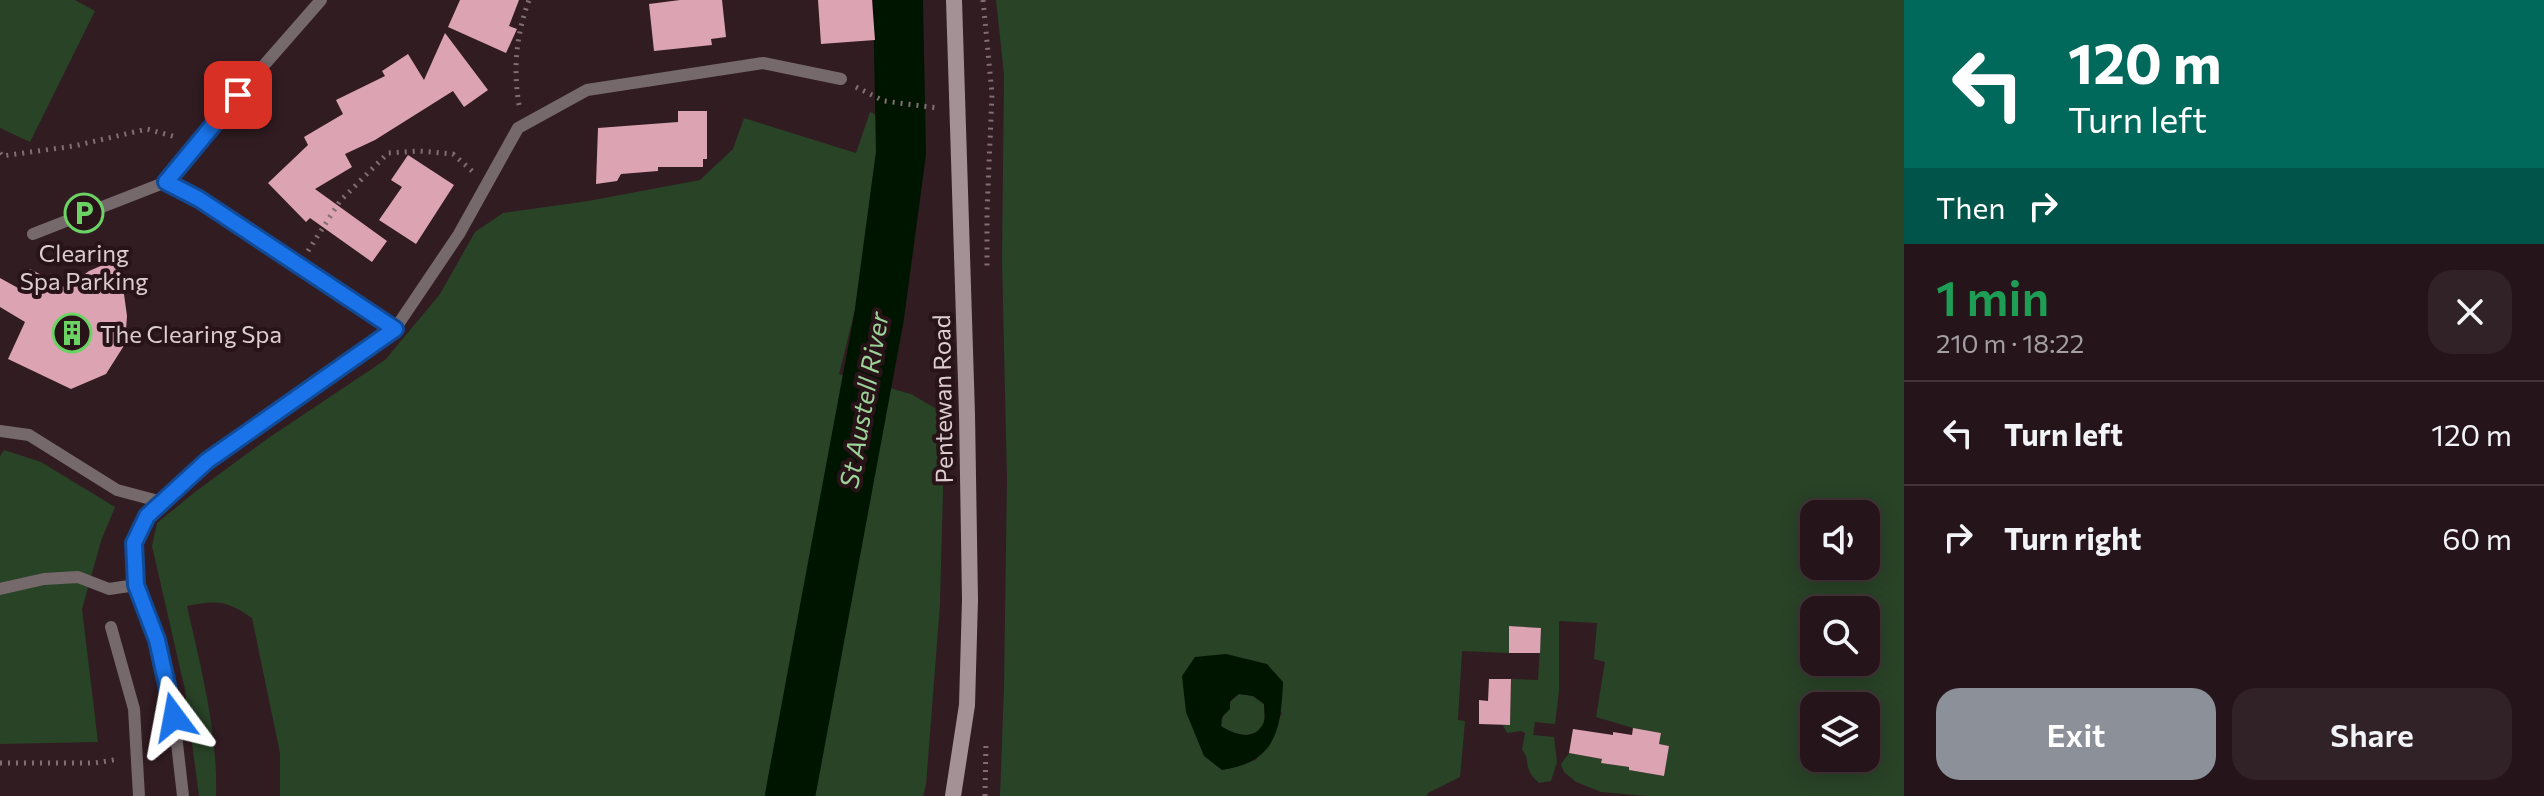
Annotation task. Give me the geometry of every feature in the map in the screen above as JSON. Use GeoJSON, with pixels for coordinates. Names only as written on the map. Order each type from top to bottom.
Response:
{"type":"FeatureCollection","features":[{"type":"Feature","properties":{"kind":"main road","name":"Pentewan Road"},"geometry":{"type":"LineString","coordinates":[[953,796],[967,705],[970,600],[954,0]]}},
{"type":"Feature","properties":{"kind":"lane"},"geometry":{"type":"LineString","coordinates":[[33,234],[166,182],[321,0]]}},
{"type":"Feature","properties":{"kind":"lane"},"geometry":{"type":"LineString","coordinates":[[183,796],[171,702],[157,640],[136,585],[134,543],[147,516],[207,461],[395,329],[459,234],[518,128],[587,90],[763,63],[841,79]]}},
{"type":"Feature","properties":{"kind":"lane"},"geometry":{"type":"LineString","coordinates":[[166,182],[199,199],[395,329]]}},
{"type":"Feature","properties":{"kind":"lane"},"geometry":{"type":"LineString","coordinates":[[0,431],[29,435],[117,490],[162,502]]}},
{"type":"Feature","properties":{"kind":"lane"},"geometry":{"type":"LineString","coordinates":[[0,589],[44,579],[78,577],[109,589],[136,585]]}},
{"type":"Feature","properties":{"kind":"lane"},"geometry":{"type":"LineString","coordinates":[[111,627],[134,709],[139,796]]}},
{"type":"Feature","properties":{"kind":"path"},"geometry":{"type":"LineString","coordinates":[[523,126],[514,74],[521,22],[529,0]]}},
{"type":"Feature","properties":{"kind":"path"},"geometry":{"type":"LineString","coordinates":[[841,79],[884,101],[912,106]]}},
{"type":"Feature","properties":{"kind":"path"},"geometry":{"type":"LineString","coordinates":[[0,153],[2,156],[74,146],[147,129],[197,142]]}},
{"type":"Feature","properties":{"kind":"path"},"geometry":{"type":"LineString","coordinates":[[298,265],[340,201],[388,153],[419,151],[453,154],[486,184]]}},
{"type":"Feature","properties":{"kind":"path"},"geometry":{"type":"LineString","coordinates":[[0,763],[95,763],[136,756]]}},
{"type":"Feature","properties":{"kind":"green space"},"geometry":{"type":"Polygon","coordinates":[[[0,0],[75,0],[95,11],[30,142],[0,128],[0,0]]]}},
{"type":"Feature","properties":{"kind":"green space"},"geometry":{"type":"Polygon","coordinates":[[[996,0],[1904,0],[1904,796],[1646,796],[1601,792],[1576,782],[1564,772],[1561,764],[1569,753],[1663,776],[1669,746],[1659,744],[1661,733],[1596,717],[1605,662],[1594,659],[1597,623],[1559,621],[1559,691],[1555,724],[1535,722],[1533,735],[1554,737],[1557,762],[1551,781],[1539,783],[1530,773],[1522,750],[1525,733],[1507,733],[1503,725],[1510,725],[1511,679],[1538,680],[1541,628],[1510,626],[1509,653],[1462,651],[1458,720],[1465,721],[1460,777],[1427,796],[1000,796],[1007,479],[1002,260],[1004,74],[996,0]],[[1195,657],[1222,770],[1256,760],[1282,713],[1195,657]]]}},
{"type":"Feature","properties":{"kind":"green space"},"geometry":{"type":"Polygon","coordinates":[[[870,112],[888,120],[879,213],[839,374],[911,394],[945,414],[940,604],[923,796],[280,796],[280,753],[252,618],[228,605],[214,602],[187,606],[208,700],[216,772],[216,796],[199,796],[185,690],[152,546],[157,523],[267,439],[385,360],[440,294],[475,232],[503,213],[700,180],[733,149],[744,118],[856,153],[870,112]]]}},
{"type":"Feature","properties":{"kind":"green space"},"geometry":{"type":"Polygon","coordinates":[[[4,450],[41,462],[115,507],[101,541],[82,609],[98,742],[0,744],[0,456],[4,450]]]}},
{"type":"Feature","properties":{"kind":"green space"},"geometry":{"type":"Polygon","coordinates":[[[1239,694],[1253,696],[1264,704],[1264,722],[1259,730],[1249,735],[1237,734],[1221,726],[1227,708],[1239,694]]]}},
{"type":"Feature","properties":{"kind":"shaded area"},"geometry":{"type":"Polygon","coordinates":[[[1226,654],[1267,664],[1283,682],[1277,729],[1265,751],[1254,760],[1222,770],[1204,756],[1186,712],[1182,676],[1195,657],[1226,654]],[[1239,694],[1230,701],[1230,709],[1222,717],[1221,726],[1243,735],[1259,730],[1264,720],[1264,704],[1253,696],[1239,694]]]}},
{"type":"Feature","properties":{"kind":"building"},"geometry":{"type":"Polygon","coordinates":[[[460,0],[519,0],[509,26],[517,29],[506,53],[448,27],[460,0]]]}},
{"type":"Feature","properties":{"kind":"building"},"geometry":{"type":"Polygon","coordinates":[[[722,0],[726,37],[711,39],[712,45],[654,51],[649,4],[722,0]]]}},
{"type":"Feature","properties":{"kind":"building"},"geometry":{"type":"Polygon","coordinates":[[[818,0],[872,0],[875,40],[821,44],[818,0]]]}},
{"type":"Feature","properties":{"kind":"building"},"geometry":{"type":"Polygon","coordinates":[[[445,33],[488,90],[464,107],[453,91],[375,140],[345,154],[352,167],[315,189],[387,241],[372,262],[310,218],[306,222],[268,183],[308,145],[304,137],[343,114],[336,100],[385,76],[382,71],[408,54],[424,80],[445,33]]]}},
{"type":"Feature","properties":{"kind":"building"},"geometry":{"type":"Polygon","coordinates":[[[678,111],[707,111],[707,159],[703,159],[703,167],[658,167],[658,171],[621,174],[617,181],[596,184],[598,128],[678,122],[678,111]]]}},
{"type":"Feature","properties":{"kind":"building"},"geometry":{"type":"Polygon","coordinates":[[[408,155],[454,185],[416,244],[379,220],[402,187],[391,180],[408,155]]]}},
{"type":"Feature","properties":{"kind":"building","name":"The Clearing Spa"},"geometry":{"type":"Polygon","coordinates":[[[119,258],[127,316],[125,344],[106,374],[71,389],[8,359],[25,322],[0,307],[0,278],[18,288],[30,269],[66,288],[89,271],[119,258]]]}},
{"type":"Feature","properties":{"kind":"building"},"geometry":{"type":"Polygon","coordinates":[[[1509,626],[1541,628],[1540,653],[1509,653],[1509,626]]]}},
{"type":"Feature","properties":{"kind":"building"},"geometry":{"type":"Polygon","coordinates":[[[1489,679],[1511,679],[1510,725],[1479,724],[1479,700],[1488,701],[1489,679]]]}},
{"type":"Feature","properties":{"kind":"building"},"geometry":{"type":"Polygon","coordinates":[[[1633,728],[1661,733],[1659,744],[1669,746],[1664,776],[1629,770],[1629,767],[1601,763],[1602,759],[1569,753],[1573,729],[1632,735],[1633,728]]]}},
{"type":"Feature","properties":{"kind":"waterway","name":"St Austell River"},"geometry":{"type":"LineString","coordinates":[[790,796],[879,317],[901,153],[898,0]]}},
{"type":"Feature","properties":{"kind":"place","name":"Clearing Spa Parking"},"geometry":{"type":"Point","coordinates":[84,213]}},
{"type":"Feature","properties":{"kind":"place","name":"The Clearing Spa"},"geometry":{"type":"Point","coordinates":[72,333]}},
{"type":"Feature","properties":{"kind":"route"},"geometry":{"type":"LineString","coordinates":[[174,717],[157,640],[136,585],[134,543],[147,516],[207,461],[395,329],[199,199],[166,182],[238,95]]}}]}
